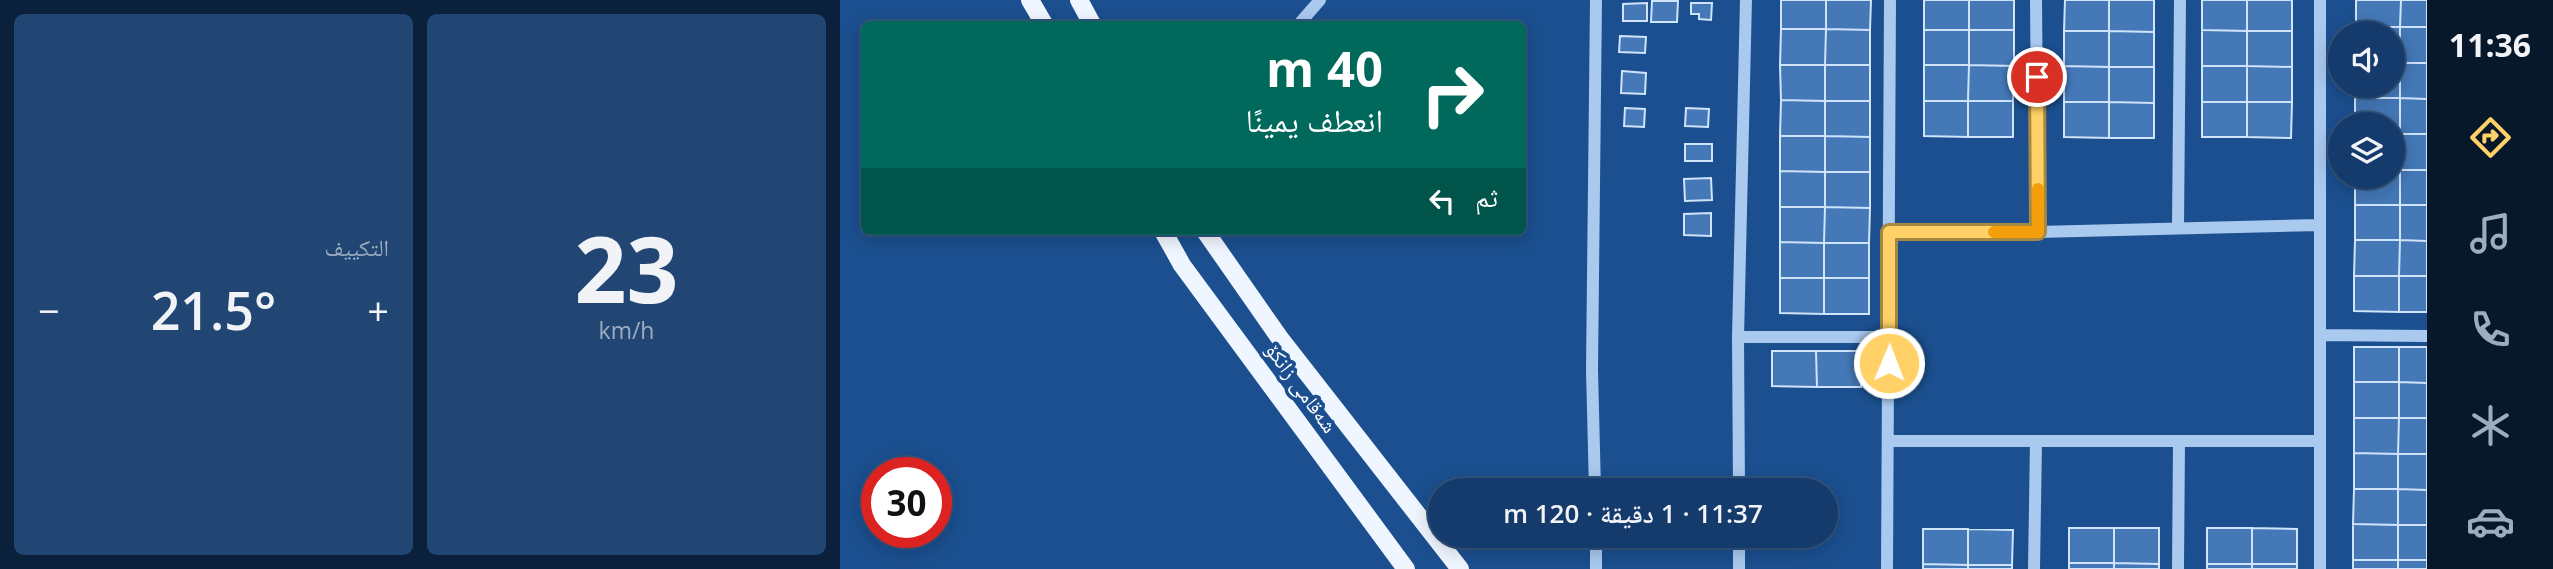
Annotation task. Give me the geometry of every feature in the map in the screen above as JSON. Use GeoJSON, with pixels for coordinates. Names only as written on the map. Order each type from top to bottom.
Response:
{"type":"FeatureCollection","features":[{"type":"Feature","properties":{"kind":"main road"},"geometry":{"type":"LineString","coordinates":[[1030,0],[1042,21]]}},
{"type":"Feature","properties":{"kind":"main road"},"geometry":{"type":"LineString","coordinates":[[1079,0],[1090,21]]}},
{"type":"Feature","properties":{"kind":"main road","name":"شەقامی زانکۆ"},"geometry":{"type":"LineString","coordinates":[[1165,235],[1182,265],[1406,569]]}},
{"type":"Feature","properties":{"kind":"main road"},"geometry":{"type":"LineString","coordinates":[[1208,235],[1279,337],[1461,569]]}},
{"type":"Feature","properties":{"kind":"street"},"geometry":{"type":"LineString","coordinates":[[1302,21],[1320,0]]}},
{"type":"Feature","properties":{"kind":"street"},"geometry":{"type":"LineString","coordinates":[[1595,478],[1592,356],[1596,0]]}},
{"type":"Feature","properties":{"kind":"street"},"geometry":{"type":"LineString","coordinates":[[1739,478],[1738,337],[1746,0]]}},
{"type":"Feature","properties":{"kind":"street"},"geometry":{"type":"LineString","coordinates":[[1887,569],[1890,0]]}},
{"type":"Feature","properties":{"kind":"street"},"geometry":{"type":"LineString","coordinates":[[2036,0],[2038,232]]}},
{"type":"Feature","properties":{"kind":"street"},"geometry":{"type":"LineString","coordinates":[[2178,227],[2180,0]]}},
{"type":"Feature","properties":{"kind":"street"},"geometry":{"type":"LineString","coordinates":[[2320,0],[2320,569]]}},
{"type":"Feature","properties":{"kind":"street"},"geometry":{"type":"LineString","coordinates":[[1889,232],[2320,226]]}},
{"type":"Feature","properties":{"kind":"street"},"geometry":{"type":"LineString","coordinates":[[2320,335],[2427,336]]}},
{"type":"Feature","properties":{"kind":"street"},"geometry":{"type":"LineString","coordinates":[[1738,337],[1889,337]]}},
{"type":"Feature","properties":{"kind":"street"},"geometry":{"type":"LineString","coordinates":[[1888,441],[2320,442]]}},
{"type":"Feature","properties":{"kind":"street"},"geometry":{"type":"LineString","coordinates":[[2034,569],[2036,441]]}},
{"type":"Feature","properties":{"kind":"street"},"geometry":{"type":"LineString","coordinates":[[2178,569],[2179,441]]}},
{"type":"Feature","properties":{"kind":"street"},"geometry":{"type":"LineString","coordinates":[[1596,548],[1596,569]]}},
{"type":"Feature","properties":{"kind":"street"},"geometry":{"type":"LineString","coordinates":[[1739,548],[1739,569]]}},
{"type":"Feature","properties":{"kind":"building"},"geometry":{"type":"Polygon","coordinates":[[[1781,0],[1826,0],[1826,29],[1781,29],[1781,0]]]}},
{"type":"Feature","properties":{"kind":"building"},"geometry":{"type":"Polygon","coordinates":[[[1826,0],[1871,0],[1870,30],[1826,29],[1826,0]]]}},
{"type":"Feature","properties":{"kind":"building"},"geometry":{"type":"Polygon","coordinates":[[[1924,0],[1969,0],[1969,30],[1924,30],[1924,0]]]}},
{"type":"Feature","properties":{"kind":"building"},"geometry":{"type":"Polygon","coordinates":[[[1969,0],[2014,0],[2014,30],[1969,30],[1969,0]]]}},
{"type":"Feature","properties":{"kind":"building"},"geometry":{"type":"Polygon","coordinates":[[[2065,0],[2109,0],[2109,31],[2064,31],[2065,0]]]}},
{"type":"Feature","properties":{"kind":"building"},"geometry":{"type":"Polygon","coordinates":[[[2109,0],[2154,0],[2154,32],[2109,31],[2109,0]]]}},
{"type":"Feature","properties":{"kind":"building"},"geometry":{"type":"Polygon","coordinates":[[[2202,0],[2247,0],[2247,31],[2202,30],[2202,0]]]}},
{"type":"Feature","properties":{"kind":"building"},"geometry":{"type":"Polygon","coordinates":[[[2247,0],[2292,0],[2292,31],[2247,31],[2247,0]]]}},
{"type":"Feature","properties":{"kind":"building"},"geometry":{"type":"Polygon","coordinates":[[[2356,0],[2401,0],[2400,21],[2356,21],[2356,0]]]}},
{"type":"Feature","properties":{"kind":"building"},"geometry":{"type":"Polygon","coordinates":[[[2401,0],[2427,0],[2427,27],[2405,27],[2405,21],[2400,21],[2401,0]]]}},
{"type":"Feature","properties":{"kind":"building"},"geometry":{"type":"Polygon","coordinates":[[[1652,1],[1678,1],[1677,22],[1651,22],[1652,1]]]}},
{"type":"Feature","properties":{"kind":"building"},"geometry":{"type":"Polygon","coordinates":[[[1647,3],[1647,21],[1623,21],[1623,4],[1647,3]]]}},
{"type":"Feature","properties":{"kind":"building"},"geometry":{"type":"Polygon","coordinates":[[[1691,3],[1712,3],[1711,20],[1699,19],[1699,14],[1691,14],[1691,3]]]}},
{"type":"Feature","properties":{"kind":"building"},"geometry":{"type":"Polygon","coordinates":[[[2405,27],[2427,27],[2427,63],[2405,63],[2405,27]]]}},
{"type":"Feature","properties":{"kind":"building"},"geometry":{"type":"Polygon","coordinates":[[[1781,29],[1826,29],[1825,65],[1780,65],[1781,29]]]}},
{"type":"Feature","properties":{"kind":"building"},"geometry":{"type":"Polygon","coordinates":[[[1826,29],[1870,30],[1870,65],[1825,65],[1826,29]]]}},
{"type":"Feature","properties":{"kind":"building"},"geometry":{"type":"Polygon","coordinates":[[[1924,30],[1969,30],[1969,65],[1924,65],[1924,30]]]}},
{"type":"Feature","properties":{"kind":"building"},"geometry":{"type":"Polygon","coordinates":[[[1969,30],[2014,30],[2014,66],[1969,65],[1969,30]]]}},
{"type":"Feature","properties":{"kind":"building"},"geometry":{"type":"Polygon","coordinates":[[[2202,30],[2247,31],[2247,66],[2202,66],[2202,30]]]}},
{"type":"Feature","properties":{"kind":"building"},"geometry":{"type":"Polygon","coordinates":[[[2064,31],[2109,31],[2109,67],[2064,66],[2064,31]]]}},
{"type":"Feature","properties":{"kind":"building"},"geometry":{"type":"Polygon","coordinates":[[[2109,31],[2154,32],[2154,67],[2109,67],[2109,31]]]}},
{"type":"Feature","properties":{"kind":"building"},"geometry":{"type":"Polygon","coordinates":[[[2247,31],[2292,31],[2292,67],[2247,66],[2247,31]]]}},
{"type":"Feature","properties":{"kind":"building"},"geometry":{"type":"Polygon","coordinates":[[[1620,36],[1646,37],[1645,53],[1619,52],[1620,36]]]}},
{"type":"Feature","properties":{"kind":"building"},"geometry":{"type":"Polygon","coordinates":[[[2405,63],[2427,63],[2427,99],[2400,98],[2405,98],[2405,63]]]}},
{"type":"Feature","properties":{"kind":"building"},"geometry":{"type":"Polygon","coordinates":[[[1780,65],[1825,65],[1825,101],[1781,100],[1780,65]]]}},
{"type":"Feature","properties":{"kind":"building"},"geometry":{"type":"Polygon","coordinates":[[[1825,65],[1870,65],[1870,101],[1825,101],[1825,65]]]}},
{"type":"Feature","properties":{"kind":"building"},"geometry":{"type":"Polygon","coordinates":[[[1924,65],[1969,65],[1968,101],[1924,101],[1924,65]]]}},
{"type":"Feature","properties":{"kind":"building"},"geometry":{"type":"Polygon","coordinates":[[[1969,65],[2014,66],[2013,101],[1968,101],[1969,65]]]}},
{"type":"Feature","properties":{"kind":"building"},"geometry":{"type":"Polygon","coordinates":[[[2064,66],[2109,67],[2109,102],[2064,102],[2064,66]]]}},
{"type":"Feature","properties":{"kind":"building"},"geometry":{"type":"Polygon","coordinates":[[[2202,66],[2247,66],[2247,102],[2202,102],[2202,66]]]}},
{"type":"Feature","properties":{"kind":"building"},"geometry":{"type":"Polygon","coordinates":[[[2247,66],[2292,67],[2292,102],[2247,102],[2247,66]]]}},
{"type":"Feature","properties":{"kind":"building"},"geometry":{"type":"Polygon","coordinates":[[[2109,67],[2154,67],[2154,103],[2109,102],[2109,67]]]}},
{"type":"Feature","properties":{"kind":"building"},"geometry":{"type":"Polygon","coordinates":[[[1622,71],[1646,73],[1645,94],[1621,93],[1622,71]]]}},
{"type":"Feature","properties":{"kind":"building"},"geometry":{"type":"Polygon","coordinates":[[[2355,98],[2400,98],[2400,112],[2355,112],[2355,98]]]}},
{"type":"Feature","properties":{"kind":"building"},"geometry":{"type":"Polygon","coordinates":[[[2400,98],[2427,99],[2427,134],[2405,134],[2405,112],[2400,112],[2400,98]]]}},
{"type":"Feature","properties":{"kind":"building"},"geometry":{"type":"Polygon","coordinates":[[[1781,100],[1825,101],[1825,136],[1780,136],[1781,100]]]}},
{"type":"Feature","properties":{"kind":"building"},"geometry":{"type":"Polygon","coordinates":[[[1825,101],[1870,101],[1870,137],[1825,136],[1825,101]]]}},
{"type":"Feature","properties":{"kind":"building"},"geometry":{"type":"Polygon","coordinates":[[[1924,101],[1968,101],[1968,137],[1924,136],[1924,101]]]}},
{"type":"Feature","properties":{"kind":"building"},"geometry":{"type":"Polygon","coordinates":[[[1968,101],[2013,101],[2013,137],[1968,137],[1968,101]]]}},
{"type":"Feature","properties":{"kind":"building"},"geometry":{"type":"Polygon","coordinates":[[[2064,102],[2109,102],[2109,138],[2064,137],[2064,102]]]}},
{"type":"Feature","properties":{"kind":"building"},"geometry":{"type":"Polygon","coordinates":[[[2109,102],[2154,103],[2154,138],[2109,138],[2109,102]]]}},
{"type":"Feature","properties":{"kind":"building"},"geometry":{"type":"Polygon","coordinates":[[[2202,102],[2247,102],[2247,137],[2202,137],[2202,102]]]}},
{"type":"Feature","properties":{"kind":"building"},"geometry":{"type":"Polygon","coordinates":[[[2247,102],[2292,102],[2291,138],[2247,137],[2247,102]]]}},
{"type":"Feature","properties":{"kind":"building"},"geometry":{"type":"Polygon","coordinates":[[[1625,108],[1645,109],[1644,127],[1624,126],[1625,108]]]}},
{"type":"Feature","properties":{"kind":"building"},"geometry":{"type":"Polygon","coordinates":[[[1686,108],[1709,109],[1708,127],[1685,126],[1686,108]]]}},
{"type":"Feature","properties":{"kind":"building"},"geometry":{"type":"Polygon","coordinates":[[[2405,134],[2427,134],[2427,170],[2405,170],[2405,134]]]}},
{"type":"Feature","properties":{"kind":"building"},"geometry":{"type":"Polygon","coordinates":[[[1780,136],[1825,136],[1825,172],[1780,171],[1780,136]]]}},
{"type":"Feature","properties":{"kind":"building"},"geometry":{"type":"Polygon","coordinates":[[[1825,136],[1870,137],[1870,172],[1825,172],[1825,136]]]}},
{"type":"Feature","properties":{"kind":"building"},"geometry":{"type":"Polygon","coordinates":[[[1685,144],[1712,144],[1712,161],[1685,161],[1685,144]]]}},
{"type":"Feature","properties":{"kind":"building"},"geometry":{"type":"Polygon","coordinates":[[[2405,170],[2427,170],[2427,205],[2400,205],[2400,189],[2405,189],[2405,170]]]}},
{"type":"Feature","properties":{"kind":"building"},"geometry":{"type":"Polygon","coordinates":[[[1780,171],[1825,172],[1825,207],[1780,207],[1780,171]]]}},
{"type":"Feature","properties":{"kind":"building"},"geometry":{"type":"Polygon","coordinates":[[[1825,172],[1870,172],[1870,208],[1825,207],[1825,172]]]}},
{"type":"Feature","properties":{"kind":"building"},"geometry":{"type":"Polygon","coordinates":[[[1711,178],[1712,200],[1685,201],[1684,179],[1711,178]]]}},
{"type":"Feature","properties":{"kind":"building"},"geometry":{"type":"Polygon","coordinates":[[[2355,189],[2400,189],[2400,205],[2355,205],[2355,189]]]}},
{"type":"Feature","properties":{"kind":"building"},"geometry":{"type":"Polygon","coordinates":[[[2355,205],[2400,205],[2400,240],[2355,240],[2355,205]]]}},
{"type":"Feature","properties":{"kind":"building"},"geometry":{"type":"Polygon","coordinates":[[[2400,205],[2427,205],[2427,241],[2400,240],[2400,205]]]}},
{"type":"Feature","properties":{"kind":"building"},"geometry":{"type":"Polygon","coordinates":[[[1780,207],[1825,207],[1824,243],[1780,242],[1780,207]]]}},
{"type":"Feature","properties":{"kind":"building"},"geometry":{"type":"Polygon","coordinates":[[[1825,207],[1870,208],[1869,243],[1824,243],[1825,207]]]}},
{"type":"Feature","properties":{"kind":"building"},"geometry":{"type":"Polygon","coordinates":[[[1711,213],[1711,236],[1684,235],[1684,214],[1711,213]]]}},
{"type":"Feature","properties":{"kind":"building"},"geometry":{"type":"Polygon","coordinates":[[[2355,240],[2400,240],[2399,276],[2354,276],[2355,240]]]}},
{"type":"Feature","properties":{"kind":"building"},"geometry":{"type":"Polygon","coordinates":[[[2400,240],[2427,241],[2427,276],[2399,276],[2400,240]]]}},
{"type":"Feature","properties":{"kind":"building"},"geometry":{"type":"Polygon","coordinates":[[[1780,242],[1824,243],[1824,278],[1780,278],[1780,242]]]}},
{"type":"Feature","properties":{"kind":"building"},"geometry":{"type":"Polygon","coordinates":[[[1824,243],[1869,243],[1869,278],[1824,278],[1824,243]]]}},
{"type":"Feature","properties":{"kind":"building"},"geometry":{"type":"Polygon","coordinates":[[[2354,276],[2399,276],[2399,312],[2354,311],[2354,276]]]}},
{"type":"Feature","properties":{"kind":"building"},"geometry":{"type":"Polygon","coordinates":[[[2399,276],[2427,276],[2427,312],[2399,312],[2399,276]]]}},
{"type":"Feature","properties":{"kind":"building"},"geometry":{"type":"Polygon","coordinates":[[[1780,278],[1824,278],[1824,314],[1780,313],[1780,278]]]}},
{"type":"Feature","properties":{"kind":"building"},"geometry":{"type":"Polygon","coordinates":[[[1824,278],[1869,278],[1869,314],[1824,314],[1824,278]]]}},
{"type":"Feature","properties":{"kind":"building"},"geometry":{"type":"Polygon","coordinates":[[[2354,347],[2399,347],[2399,382],[2354,382],[2354,347]]]}},
{"type":"Feature","properties":{"kind":"building"},"geometry":{"type":"Polygon","coordinates":[[[2399,347],[2427,347],[2427,383],[2399,382],[2399,347]]]}},
{"type":"Feature","properties":{"kind":"building"},"geometry":{"type":"Polygon","coordinates":[[[1772,351],[1816,351],[1817,387],[1772,386],[1772,351]]]}},
{"type":"Feature","properties":{"kind":"building"},"geometry":{"type":"Polygon","coordinates":[[[1816,351],[1861,351],[1861,387],[1817,387],[1816,351]]]}},
{"type":"Feature","properties":{"kind":"building"},"geometry":{"type":"Polygon","coordinates":[[[2354,382],[2399,382],[2399,418],[2354,418],[2354,382]]]}},
{"type":"Feature","properties":{"kind":"building"},"geometry":{"type":"Polygon","coordinates":[[[2399,382],[2427,383],[2427,418],[2399,418],[2399,382]]]}},
{"type":"Feature","properties":{"kind":"building"},"geometry":{"type":"Polygon","coordinates":[[[2354,418],[2399,418],[2398,454],[2354,453],[2354,418]]]}},
{"type":"Feature","properties":{"kind":"building"},"geometry":{"type":"Polygon","coordinates":[[[2399,418],[2427,418],[2427,454],[2398,454],[2399,418]]]}},
{"type":"Feature","properties":{"kind":"building"},"geometry":{"type":"Polygon","coordinates":[[[2354,453],[2398,454],[2398,489],[2354,489],[2354,453]]]}},
{"type":"Feature","properties":{"kind":"building"},"geometry":{"type":"Polygon","coordinates":[[[2398,454],[2427,454],[2427,490],[2398,489],[2398,454]]]}},
{"type":"Feature","properties":{"kind":"building"},"geometry":{"type":"Polygon","coordinates":[[[2354,489],[2398,489],[2398,525],[2353,524],[2354,489]]]}},
{"type":"Feature","properties":{"kind":"building"},"geometry":{"type":"Polygon","coordinates":[[[2398,489],[2427,490],[2427,525],[2398,525],[2398,489]]]}},
{"type":"Feature","properties":{"kind":"building"},"geometry":{"type":"Polygon","coordinates":[[[2353,524],[2398,525],[2398,560],[2353,560],[2353,524]]]}},
{"type":"Feature","properties":{"kind":"building"},"geometry":{"type":"Polygon","coordinates":[[[2398,525],[2427,525],[2427,560],[2398,560],[2398,525]]]}},
{"type":"Feature","properties":{"kind":"building"},"geometry":{"type":"Polygon","coordinates":[[[2069,528],[2114,528],[2114,563],[2069,563],[2069,528]]]}},
{"type":"Feature","properties":{"kind":"building"},"geometry":{"type":"Polygon","coordinates":[[[2114,528],[2159,528],[2159,564],[2114,563],[2114,528]]]}},
{"type":"Feature","properties":{"kind":"building"},"geometry":{"type":"Polygon","coordinates":[[[2207,528],[2252,528],[2252,564],[2207,564],[2207,528]]]}},
{"type":"Feature","properties":{"kind":"building"},"geometry":{"type":"Polygon","coordinates":[[[2252,528],[2297,529],[2297,564],[2252,564],[2252,528]]]}},
{"type":"Feature","properties":{"kind":"building"},"geometry":{"type":"Polygon","coordinates":[[[1923,529],[1968,529],[1968,565],[1923,564],[1923,529]]]}},
{"type":"Feature","properties":{"kind":"building"},"geometry":{"type":"Polygon","coordinates":[[[1968,529],[2013,530],[2012,565],[1968,565],[1968,529]]]}},
{"type":"Feature","properties":{"kind":"building"},"geometry":{"type":"Polygon","coordinates":[[[2353,560],[2398,560],[2398,569],[2353,569],[2353,560]]]}},
{"type":"Feature","properties":{"kind":"building"},"geometry":{"type":"Polygon","coordinates":[[[2398,560],[2427,560],[2427,569],[2398,569],[2398,560]]]}},
{"type":"Feature","properties":{"kind":"building"},"geometry":{"type":"Polygon","coordinates":[[[2069,563],[2114,563],[2114,569],[2069,569],[2069,563]]]}},
{"type":"Feature","properties":{"kind":"building"},"geometry":{"type":"Polygon","coordinates":[[[2114,563],[2159,564],[2159,569],[2114,569],[2114,563]]]}},
{"type":"Feature","properties":{"kind":"building"},"geometry":{"type":"Polygon","coordinates":[[[1923,564],[1968,565],[1968,569],[1923,569],[1923,564]]]}},
{"type":"Feature","properties":{"kind":"building"},"geometry":{"type":"Polygon","coordinates":[[[2207,564],[2252,564],[2252,569],[2207,569],[2207,564]]]}},
{"type":"Feature","properties":{"kind":"building"},"geometry":{"type":"Polygon","coordinates":[[[2252,564],[2297,564],[2297,569],[2252,569],[2252,564]]]}},
{"type":"Feature","properties":{"kind":"building"},"geometry":{"type":"Polygon","coordinates":[[[1968,565],[2012,565],[2012,569],[1968,569],[1968,565]]]}},
{"type":"Feature","properties":{"kind":"slow traffic"},"geometry":{"type":"LineString","coordinates":[[1994,232],[2038,232],[2038,189]]}},
{"type":"Feature","properties":{"kind":"route"},"geometry":{"type":"LineString","coordinates":[[1889,363],[1889,232],[2038,232],[2037,77]]}}]}
